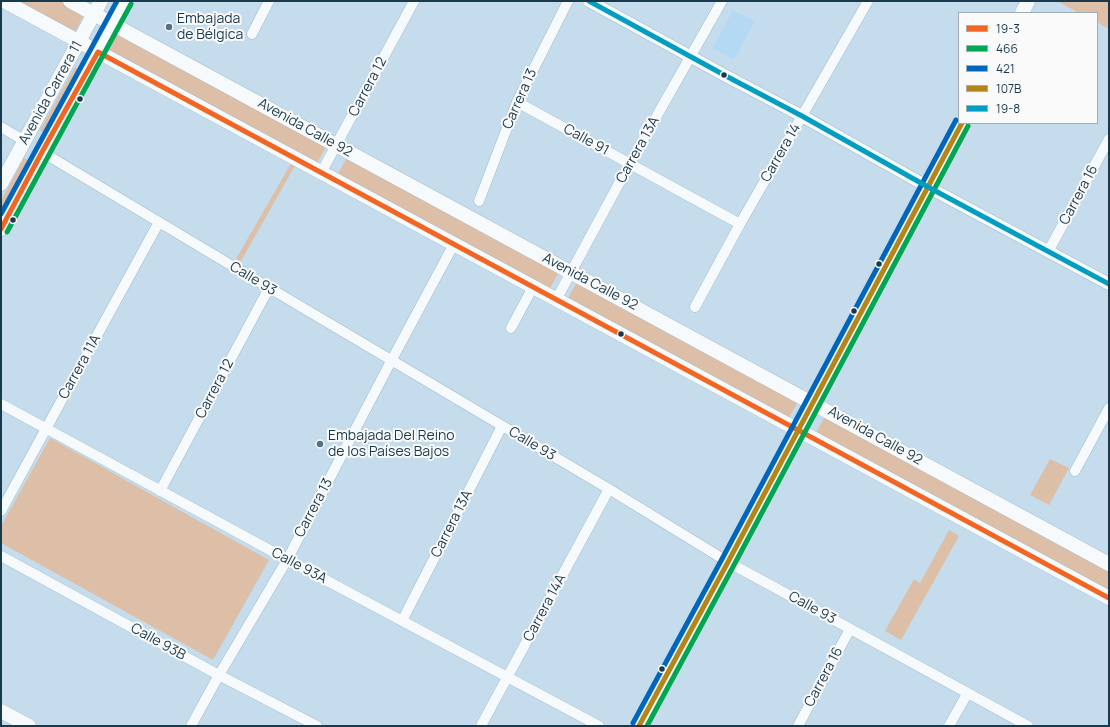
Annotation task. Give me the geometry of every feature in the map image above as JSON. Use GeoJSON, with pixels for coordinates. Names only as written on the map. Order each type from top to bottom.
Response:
{"type":"FeatureCollection","features":[{"type":"Feature","properties":{"kind":"main road"},"geometry":{"type":"LineString","coordinates":[[4,1],[1109,598]]}},
{"type":"Feature","properties":{"kind":"main road","name":"Avenida Calle 92"},"geometry":{"type":"LineString","coordinates":[[70,1],[1109,564]]}},
{"type":"Feature","properties":{"kind":"main road","name":"Avenida Carrera 11"},"geometry":{"type":"LineString","coordinates":[[1,184],[100,1]]}},
{"type":"Feature","properties":{"kind":"main road","name":"Avenida Carrera 11"},"geometry":{"type":"LineString","coordinates":[[1,229],[125,1]]}},
{"type":"Feature","properties":{"kind":"main road"},"geometry":{"type":"LineString","coordinates":[[1022,12],[1028,1]]}},
{"type":"Feature","properties":{"kind":"main road"},"geometry":{"type":"LineString","coordinates":[[639,726],[961,124]]}},
{"type":"Feature","properties":{"kind":"main road"},"geometry":{"type":"LineString","coordinates":[[1,711],[29,726]]}},
{"type":"Feature","properties":{"kind":"street"},"geometry":{"type":"LineString","coordinates":[[252,34],[269,1]]}},
{"type":"Feature","properties":{"kind":"street","name":"Carrera 12"},"geometry":{"type":"LineString","coordinates":[[321,173],[414,1]]}},
{"type":"Feature","properties":{"kind":"street","name":"Carrera 13"},"geometry":{"type":"LineString","coordinates":[[479,201],[517,102],[568,1]]}},
{"type":"Feature","properties":{"kind":"street"},"geometry":{"type":"LineString","coordinates":[[589,1],[802,116],[928,187],[1109,284]]}},
{"type":"Feature","properties":{"kind":"street","name":"Carrera 13A"},"geometry":{"type":"LineString","coordinates":[[556,300],[570,272],[722,1]]}},
{"type":"Feature","properties":{"kind":"street","name":"Carrera 14"},"geometry":{"type":"LineString","coordinates":[[695,307],[740,224],[868,1]]}},
{"type":"Feature","properties":{"kind":"street","name":"Calle 91"},"geometry":{"type":"LineString","coordinates":[[517,102],[740,224]]}},
{"type":"Feature","properties":{"kind":"street"},"geometry":{"type":"LineString","coordinates":[[1,127],[25,141]]}},
{"type":"Feature","properties":{"kind":"street","name":"Carrera 16"},"geometry":{"type":"LineString","coordinates":[[1048,252],[1109,139]]}},
{"type":"Feature","properties":{"kind":"street","name":"Calle 93"},"geometry":{"type":"LineString","coordinates":[[42,152],[391,361],[609,489],[728,562],[1028,726]]}},
{"type":"Feature","properties":{"kind":"street","name":"Carrera 11A"},"geometry":{"type":"LineString","coordinates":[[1,511],[159,222]]}},
{"type":"Feature","properties":{"kind":"street","name":"Carrera 13"},"geometry":{"type":"LineString","coordinates":[[191,726],[218,675],[287,560],[454,244]]}},
{"type":"Feature","properties":{"kind":"street"},"geometry":{"type":"LineString","coordinates":[[511,328],[533,287]]}},
{"type":"Feature","properties":{"kind":"street","name":"Carrera 12"},"geometry":{"type":"LineString","coordinates":[[160,491],[269,288]]}},
{"type":"Feature","properties":{"kind":"street","name":"Calle 93A"},"geometry":{"type":"LineString","coordinates":[[1,404],[287,560],[599,726]]}},
{"type":"Feature","properties":{"kind":"street"},"geometry":{"type":"LineString","coordinates":[[1075,470],[1109,408]]}},
{"type":"Feature","properties":{"kind":"street","name":"Carrera 13A"},"geometry":{"type":"LineString","coordinates":[[402,621],[502,426]]}},
{"type":"Feature","properties":{"kind":"street","name":"Carrera 14A"},"geometry":{"type":"LineString","coordinates":[[481,726],[609,489]]}},
{"type":"Feature","properties":{"kind":"street","name":"Calle 93B"},"geometry":{"type":"LineString","coordinates":[[1,556],[218,675],[317,726]]}},
{"type":"Feature","properties":{"kind":"street","name":"Carrera 16"},"geometry":{"type":"LineString","coordinates":[[798,726],[850,629]]}},
{"type":"Feature","properties":{"kind":"street"},"geometry":{"type":"LineString","coordinates":[[949,726],[967,694]]}},
{"type":"Feature","properties":{"kind":"shaded area"},"geometry":{"type":"Polygon","coordinates":[[[17,1],[60,1],[84,14],[75,32],[17,1]]]}},
{"type":"Feature","properties":{"kind":"shaded area"},"geometry":{"type":"Polygon","coordinates":[[[1057,1],[1109,1],[1109,29],[1098,23],[1098,12],[1077,12],[1057,1]]]}},
{"type":"Feature","properties":{"kind":"shaded area"},"geometry":{"type":"Polygon","coordinates":[[[733,10],[755,21],[734,60],[713,48],[733,10]]]}},
{"type":"Feature","properties":{"kind":"shaded area"},"geometry":{"type":"Polygon","coordinates":[[[118,32],[327,145],[316,165],[108,52],[118,32]]]}},
{"type":"Feature","properties":{"kind":"shaded area"},"geometry":{"type":"Polygon","coordinates":[[[75,67],[82,71],[47,134],[40,130],[75,67]]]}},
{"type":"Feature","properties":{"kind":"shaded area"},"geometry":{"type":"Polygon","coordinates":[[[348,156],[560,270],[549,290],[337,175],[348,156]]]}},
{"type":"Feature","properties":{"kind":"shaded area"},"geometry":{"type":"Polygon","coordinates":[[[24,158],[33,163],[1,221],[1,201],[24,158]]]}},
{"type":"Feature","properties":{"kind":"shaded area"},"geometry":{"type":"Polygon","coordinates":[[[293,160],[297,162],[241,261],[236,259],[293,160]]]}},
{"type":"Feature","properties":{"kind":"shaded area"},"geometry":{"type":"Polygon","coordinates":[[[578,280],[799,400],[788,419],[567,300],[578,280]]]}},
{"type":"Feature","properties":{"kind":"shaded area"},"geometry":{"type":"Polygon","coordinates":[[[825,416],[1109,570],[1109,595],[815,435],[825,416]]]}},
{"type":"Feature","properties":{"kind":"shaded area"},"geometry":{"type":"Polygon","coordinates":[[[50,438],[269,560],[213,660],[1,543],[1,526],[50,438]]]}},
{"type":"Feature","properties":{"kind":"shaded area"},"geometry":{"type":"Polygon","coordinates":[[[1050,459],[1069,468],[1049,505],[1030,495],[1050,459]]]}},
{"type":"Feature","properties":{"kind":"shaded area"},"geometry":{"type":"Polygon","coordinates":[[[949,530],[959,536],[901,640],[885,631],[914,579],[920,583],[949,530]]]}},
{"type":"Feature","properties":{"kind":"transit line","name":"421"},"geometry":{"type":"LineString","coordinates":[[1,214],[117,1]]}},
{"type":"Feature","properties":{"kind":"transit line","name":"19-8"},"geometry":{"type":"LineString","coordinates":[[589,1],[802,116],[928,187],[1109,284]]}},
{"type":"Feature","properties":{"kind":"transit line","name":"466"},"geometry":{"type":"LineString","coordinates":[[7,232],[131,4]]}},
{"type":"Feature","properties":{"kind":"transit line","name":"19-3"},"geometry":{"type":"LineString","coordinates":[[1,229],[98,52],[1109,598]]}},
{"type":"Feature","properties":{"kind":"transit line","name":"421"},"geometry":{"type":"LineString","coordinates":[[633,723],[956,120]]}},
{"type":"Feature","properties":{"kind":"transit line","name":"107B"},"geometry":{"type":"LineString","coordinates":[[639,726],[961,124]]}},
{"type":"Feature","properties":{"kind":"transit line","name":"466"},"geometry":{"type":"LineString","coordinates":[[647,726],[968,126]]}},
{"type":"Feature","properties":{"kind":"place","name":"Embajada de Bélgica"},"geometry":{"type":"Point","coordinates":[169,27]}},
{"type":"Feature","properties":{"kind":"place","name":"Embajada Del Reino de los Países Bajos"},"geometry":{"type":"Point","coordinates":[320,444]}}]}
